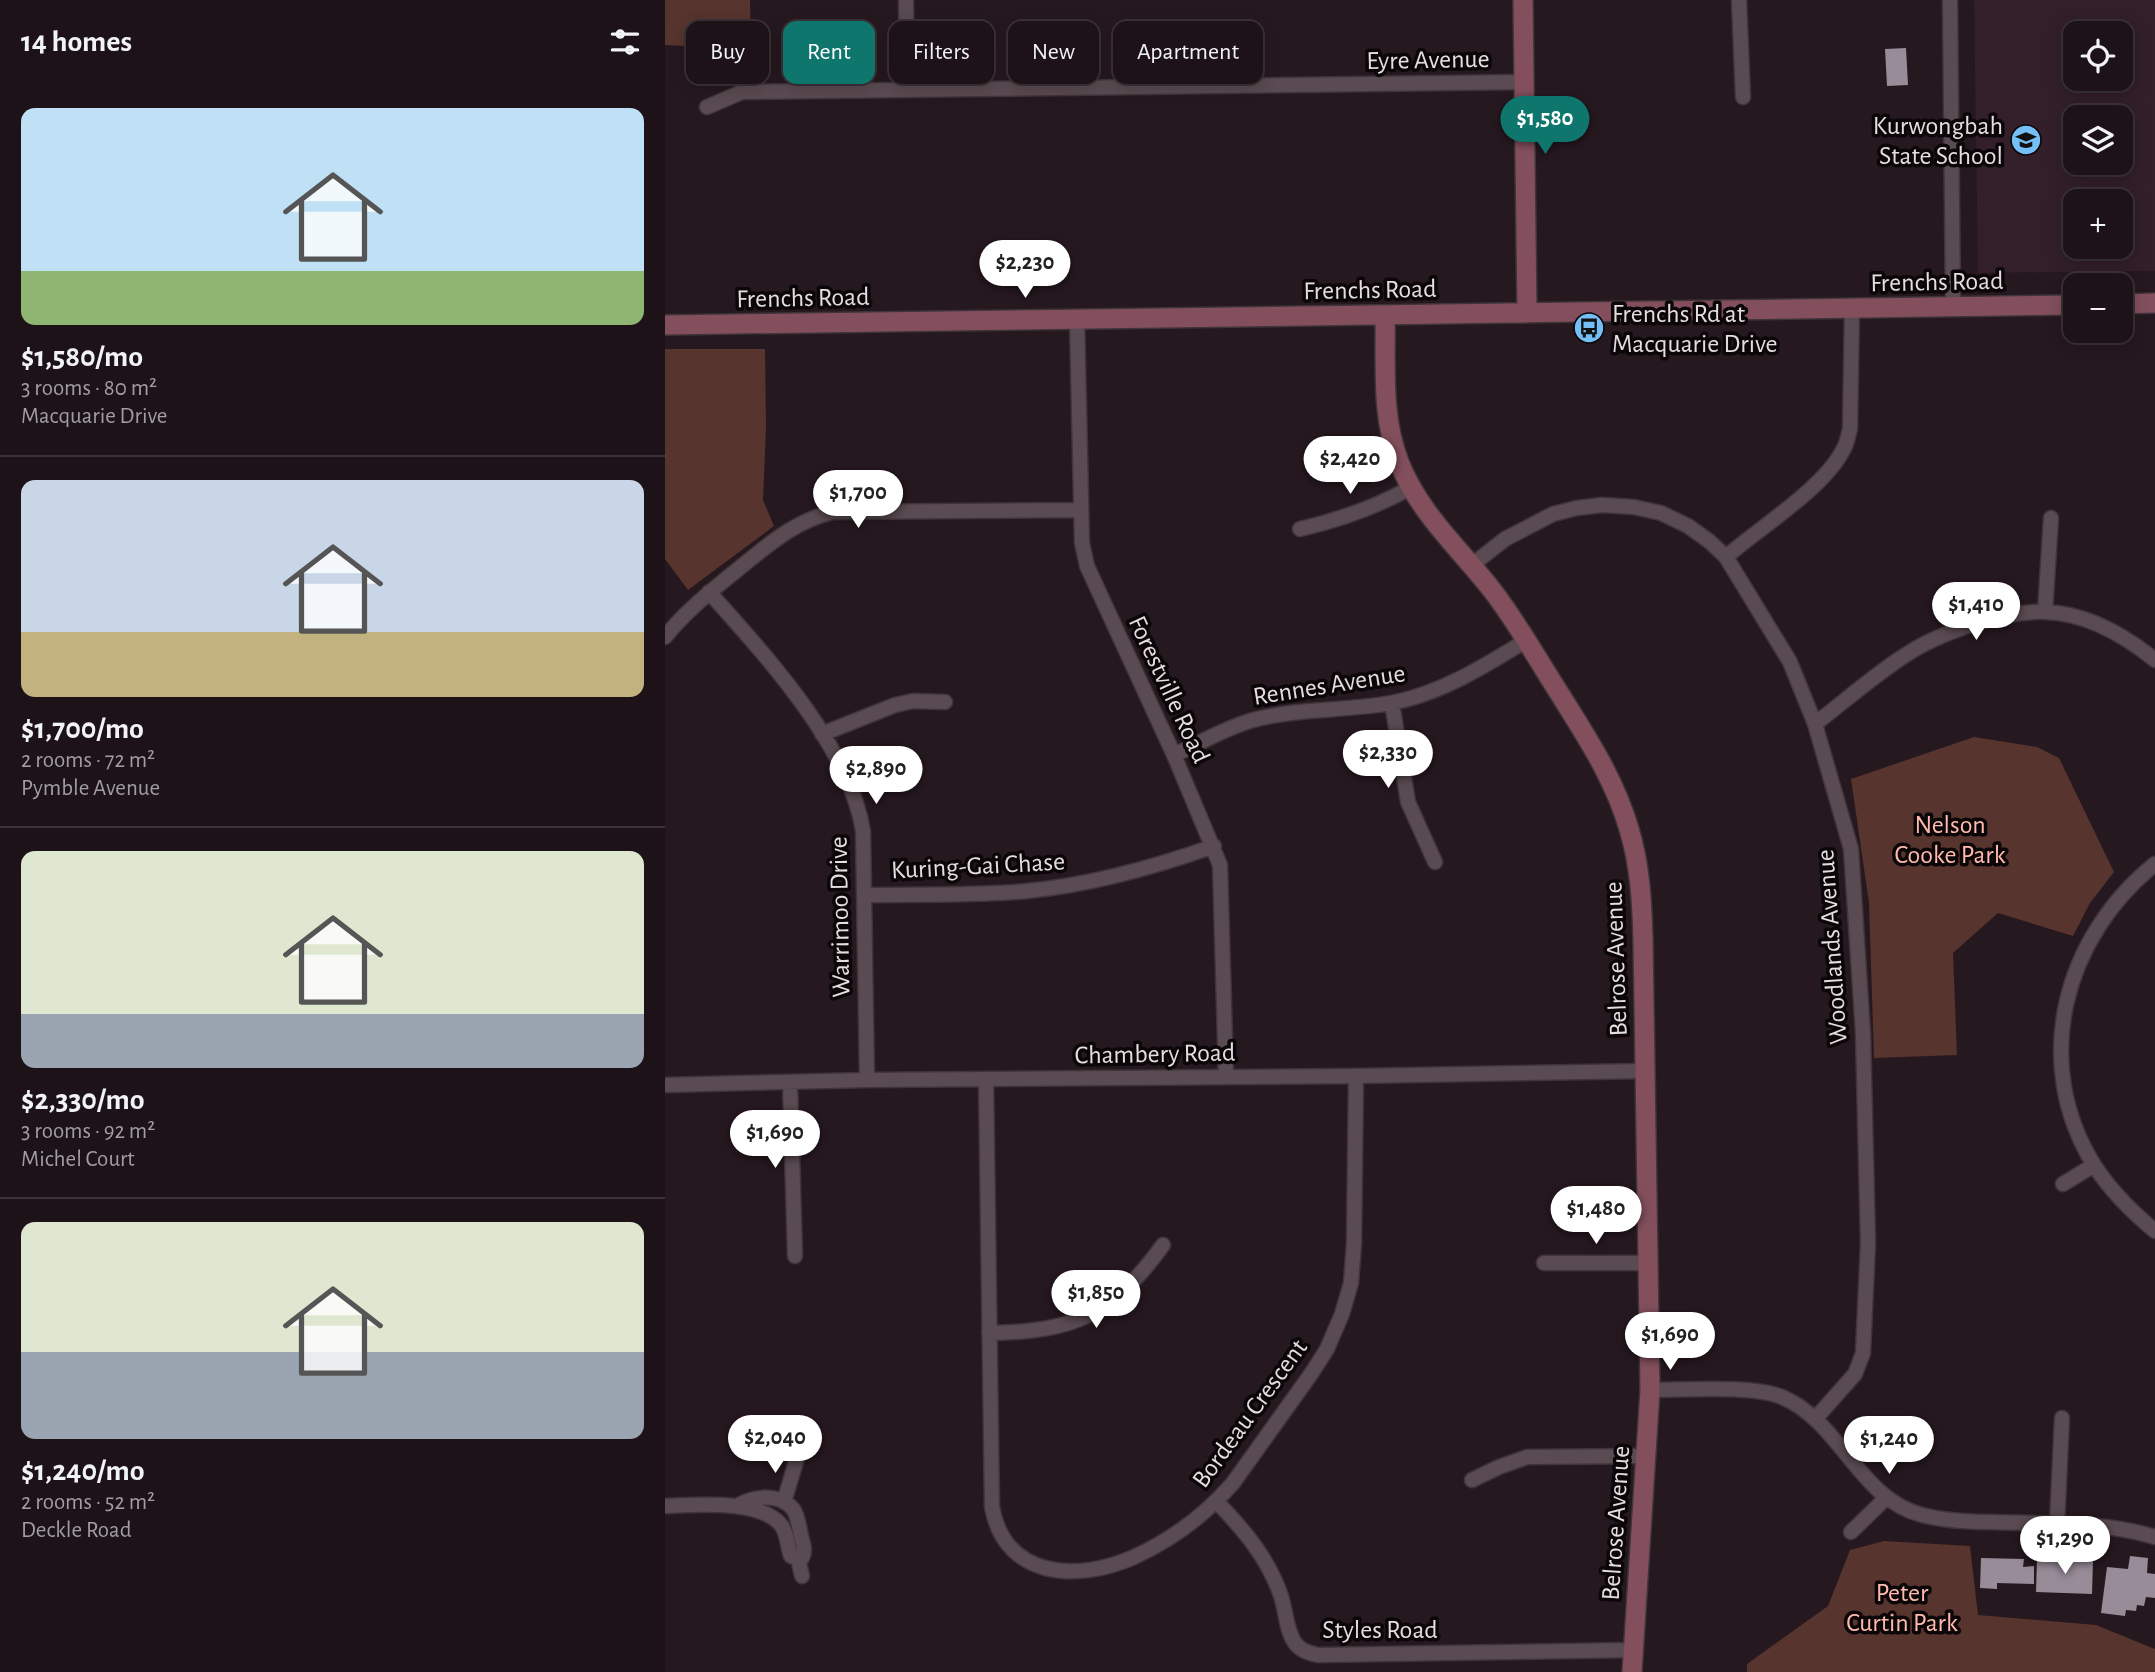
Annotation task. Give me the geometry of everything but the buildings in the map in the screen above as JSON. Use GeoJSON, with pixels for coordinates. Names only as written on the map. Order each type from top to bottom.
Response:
{"type":"FeatureCollection","features":[{"type":"Feature","properties":{"kind":"street"},"geometry":{"type":"LineString","coordinates":[[906,0],[907,90]]}},
{"type":"Feature","properties":{"kind":"street"},"geometry":{"type":"LineString","coordinates":[[1523,0],[1527,313]]}},
{"type":"Feature","properties":{"kind":"street"},"geometry":{"type":"LineString","coordinates":[[1739,0],[1743,97]]}},
{"type":"Feature","properties":{"kind":"street"},"geometry":{"type":"LineString","coordinates":[[1950,0],[1953,306]]}},
{"type":"Feature","properties":{"kind":"street","name":"Eyre Avenue"},"geometry":{"type":"LineString","coordinates":[[707,107],[743,92],[1524,82]]}},
{"type":"Feature","properties":{"kind":"street"},"geometry":{"type":"LineString","coordinates":[[2133,304],[2155,303]]}},
{"type":"Feature","properties":{"kind":"street","name":"Frenchs Road"},"geometry":{"type":"LineString","coordinates":[[665,325],[2063,305]]}},
{"type":"Feature","properties":{"kind":"street"},"geometry":{"type":"LineString","coordinates":[[1725,557],[1817,484],[1845,449],[1850,429],[1852,309]]}},
{"type":"Feature","properties":{"kind":"street","name":"Belrose Avenue"},"geometry":{"type":"LineString","coordinates":[[1385,315],[1385,406],[1390,434],[1410,488],[1422,508],[1472,565],[1527,640],[1595,751],[1614,788],[1629,828],[1637,864],[1641,900],[1646,1071],[1650,1390],[1632,1672]]}},
{"type":"Feature","properties":{"kind":"street","name":"Forestville Road"},"geometry":{"type":"LineString","coordinates":[[1077,320],[1081,543],[1087,566],[1174,755],[1220,865],[1226,1076]]}},
{"type":"Feature","properties":{"kind":"street"},"geometry":{"type":"LineString","coordinates":[[1300,529],[1384,503],[1410,488]]}},
{"type":"Feature","properties":{"kind":"street","name":"Woodlands Avenue"},"geometry":{"type":"LineString","coordinates":[[1472,565],[1505,539],[1553,514],[1602,505],[1634,507],[1661,513],[1698,533],[1725,557],[1790,662],[1815,724],[1851,849],[1863,1033],[1868,1243],[1863,1353],[1855,1374],[1815,1419]]}},
{"type":"Feature","properties":{"kind":"street"},"geometry":{"type":"LineString","coordinates":[[665,636],[683,614],[783,534],[816,516],[833,512],[1079,510]]}},
{"type":"Feature","properties":{"kind":"street"},"geometry":{"type":"LineString","coordinates":[[2045,612],[2051,518]]}},
{"type":"Feature","properties":{"kind":"street","name":"Warrimoo Drive"},"geometry":{"type":"LineString","coordinates":[[709,593],[772,663],[822,734],[854,793],[860,810],[865,895],[867,1080]]}},
{"type":"Feature","properties":{"kind":"street"},"geometry":{"type":"LineString","coordinates":[[1815,724],[1903,656],[1935,638],[1975,624],[2045,612],[2080,618],[2113,630],[2155,660]]}},
{"type":"Feature","properties":{"kind":"street","name":"Rennes Avenue"},"geometry":{"type":"LineString","coordinates":[[1174,755],[1234,726],[1254,720],[1281,714],[1392,703],[1444,687],[1527,640]]}},
{"type":"Feature","properties":{"kind":"street"},"geometry":{"type":"LineString","coordinates":[[822,734],[895,705],[913,701],[945,702]]}},
{"type":"Feature","properties":{"kind":"street"},"geometry":{"type":"LineString","coordinates":[[1392,703],[1408,802],[1435,863]]}},
{"type":"Feature","properties":{"kind":"street","name":"Kuring-Gai Chase"},"geometry":{"type":"LineString","coordinates":[[865,895],[1025,891],[1073,885],[1214,846]]}},
{"type":"Feature","properties":{"kind":"street"},"geometry":{"type":"LineString","coordinates":[[2155,864],[2138,878],[2101,921],[2084,949],[2072,976],[2065,1007],[2062,1041],[2063,1072],[2079,1136],[2094,1165],[2113,1192],[2155,1231]]}},
{"type":"Feature","properties":{"kind":"street","name":"Chambery Road"},"geometry":{"type":"LineString","coordinates":[[665,1086],[867,1080],[1646,1071]]}},
{"type":"Feature","properties":{"kind":"street","name":"Bordeau Crescent"},"geometry":{"type":"LineString","coordinates":[[986,1079],[992,1507],[1002,1538],[1026,1561],[1045,1569],[1070,1571],[1104,1567],[1134,1557],[1217,1502],[1327,1349],[1342,1314],[1351,1283],[1356,1076]]}},
{"type":"Feature","properties":{"kind":"street"},"geometry":{"type":"LineString","coordinates":[[790,1083],[795,1256]]}},
{"type":"Feature","properties":{"kind":"street"},"geometry":{"type":"LineString","coordinates":[[2063,1184],[2094,1165]]}},
{"type":"Feature","properties":{"kind":"street"},"geometry":{"type":"LineString","coordinates":[[989,1333],[1046,1330],[1079,1320],[1123,1292],[1141,1275],[1163,1245]]}},
{"type":"Feature","properties":{"kind":"street"},"geometry":{"type":"LineString","coordinates":[[1543,1263],[1648,1263]]}},
{"type":"Feature","properties":{"kind":"street"},"geometry":{"type":"LineString","coordinates":[[1650,1390],[1769,1393],[1798,1406],[1815,1419],[1886,1498],[1913,1512],[1945,1520],[2102,1526],[2155,1537]]}},
{"type":"Feature","properties":{"kind":"street"},"geometry":{"type":"LineString","coordinates":[[2057,1524],[2062,1418]]}},
{"type":"Feature","properties":{"kind":"street"},"geometry":{"type":"LineString","coordinates":[[1472,1480],[1500,1466],[1527,1457],[1646,1456]]}},
{"type":"Feature","properties":{"kind":"street"},"geometry":{"type":"LineString","coordinates":[[784,1502],[797,1458]]}},
{"type":"Feature","properties":{"kind":"street"},"geometry":{"type":"LineString","coordinates":[[739,1505],[750,1499],[768,1498],[784,1502],[792,1508],[796,1514],[804,1554],[798,1559]]}},
{"type":"Feature","properties":{"kind":"street"},"geometry":{"type":"LineString","coordinates":[[1851,1532],[1886,1498]]}},
{"type":"Feature","properties":{"kind":"street","name":"Styles Road"},"geometry":{"type":"LineString","coordinates":[[1217,1502],[1261,1554],[1281,1597],[1292,1640],[1306,1653],[1318,1655],[1633,1650]]}},
{"type":"Feature","properties":{"kind":"street"},"geometry":{"type":"LineString","coordinates":[[665,1506],[739,1505],[771,1517],[785,1532],[791,1556],[798,1559]]}},
{"type":"Feature","properties":{"kind":"street"},"geometry":{"type":"LineString","coordinates":[[798,1559],[802,1576]]}},
{"type":"Feature","properties":{"kind":"shaded area","name":"Kurwongbah State School"},"geometry":{"type":"Polygon","coordinates":[[[1974,0],[2155,0],[2155,271],[1978,273],[1974,0]]]}},
{"type":"Feature","properties":{"kind":"green space"},"geometry":{"type":"Polygon","coordinates":[[[665,0],[750,0],[750,21],[686,21],[686,46],[665,45],[665,0]]]}},
{"type":"Feature","properties":{"kind":"green space"},"geometry":{"type":"Polygon","coordinates":[[[665,349],[765,349],[763,500],[774,526],[688,590],[665,559],[665,349]]]}},
{"type":"Feature","properties":{"kind":"green space","name":"Nelson Cooke Park"},"geometry":{"type":"Polygon","coordinates":[[[1974,737],[2037,747],[2059,758],[2114,872],[2090,903],[2073,936],[1998,913],[1953,953],[1957,1055],[1874,1058],[1869,903],[1851,779],[1974,737]]]}},
{"type":"Feature","properties":{"kind":"green space","name":"Peter Curtin Park"},"geometry":{"type":"Polygon","coordinates":[[[1884,1541],[1970,1546],[1978,1615],[2096,1625],[2155,1649],[2155,1672],[1747,1672],[1747,1664],[1828,1606],[1850,1550],[1884,1541]]]}},
{"type":"Feature","properties":{"kind":"place","name":"Kurwongbah State School"},"geometry":{"type":"Point","coordinates":[2026,140]}},
{"type":"Feature","properties":{"kind":"place","name":"Frenchs Rd at Macquarie Drive"},"geometry":{"type":"Point","coordinates":[1589,328]}}]}
